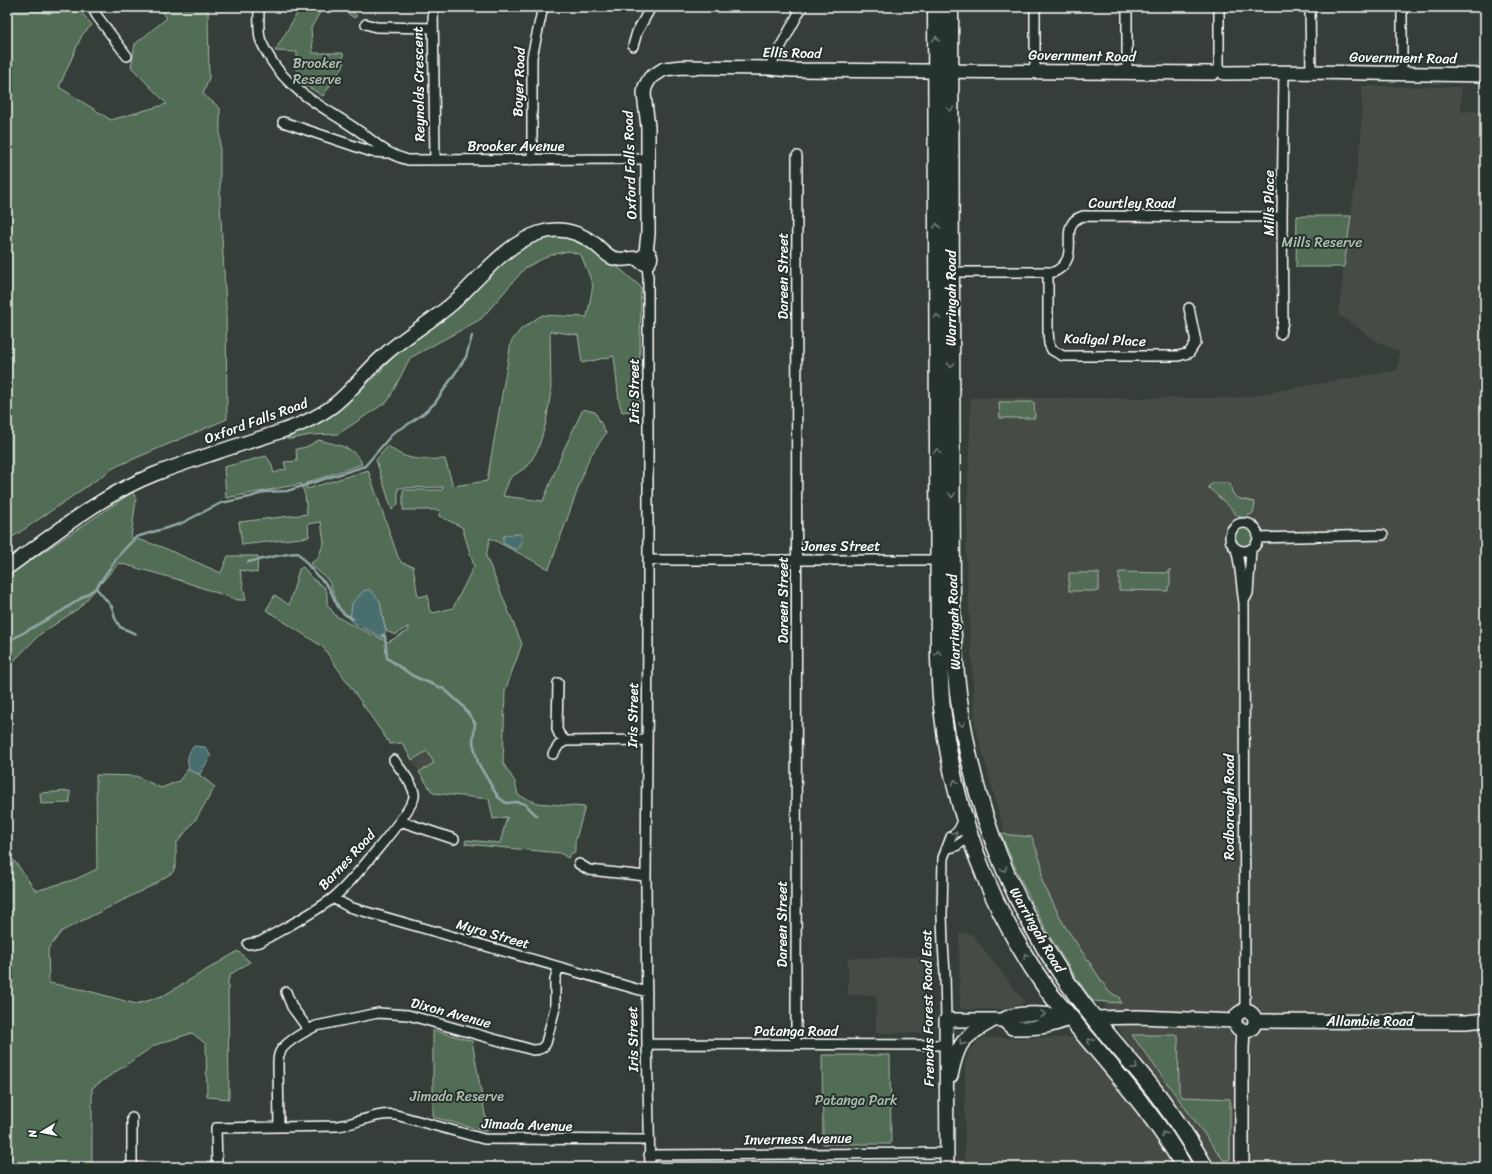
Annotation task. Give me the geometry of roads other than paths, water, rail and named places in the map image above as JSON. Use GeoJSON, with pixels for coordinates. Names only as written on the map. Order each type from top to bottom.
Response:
{"type":"FeatureCollection","features":[{"type":"Feature","properties":{"kind":"highway","name":"Warringah Road"},"geometry":{"type":"LineString","coordinates":[[936,7],[943,70],[951,272],[952,625],[955,675],[962,729],[971,770],[982,810],[1008,879],[1040,942],[1094,1018],[1176,1119],[1205,1167]]}},
{"type":"Feature","properties":{"kind":"highway","name":"Warringah Road"},"geometry":{"type":"LineString","coordinates":[[950,7],[943,70],[938,654],[942,708],[954,777],[975,853],[1010,929],[1047,989],[1160,1128],[1184,1167]]}},
{"type":"Feature","properties":{"kind":"highway"},"geometry":{"type":"LineString","coordinates":[[1070,1018],[1094,1018]]}},
{"type":"Feature","properties":{"kind":"street"},"geometry":{"type":"LineString","coordinates":[[92,7],[127,56]]}},
{"type":"Feature","properties":{"kind":"street","name":"Brooker Avenue"},"geometry":{"type":"LineString","coordinates":[[259,7],[260,38],[266,52],[288,82],[299,92],[357,129],[386,153],[397,158],[408,160],[648,159]]}},
{"type":"Feature","properties":{"kind":"street","name":"Reynolds Crescent"},"geometry":{"type":"LineString","coordinates":[[432,7],[435,160]]}},
{"type":"Feature","properties":{"kind":"street","name":"Boyer Road"},"geometry":{"type":"LineString","coordinates":[[532,160],[532,57],[543,7]]}},
{"type":"Feature","properties":{"kind":"street"},"geometry":{"type":"LineString","coordinates":[[633,46],[637,32],[651,7]]}},
{"type":"Feature","properties":{"kind":"street"},"geometry":{"type":"LineString","coordinates":[[769,68],[802,7]]}},
{"type":"Feature","properties":{"kind":"street"},"geometry":{"type":"LineString","coordinates":[[1034,71],[1035,7]]}},
{"type":"Feature","properties":{"kind":"street"},"geometry":{"type":"LineString","coordinates":[[1126,7],[1127,72]]}},
{"type":"Feature","properties":{"kind":"street"},"geometry":{"type":"LineString","coordinates":[[1219,7],[1219,71]]}},
{"type":"Feature","properties":{"kind":"street"},"geometry":{"type":"LineString","coordinates":[[1310,7],[1311,72]]}},
{"type":"Feature","properties":{"kind":"street"},"geometry":{"type":"LineString","coordinates":[[1402,7],[1402,74]]}},
{"type":"Feature","properties":{"kind":"street"},"geometry":{"type":"LineString","coordinates":[[366,24],[376,27],[432,28]]}},
{"type":"Feature","properties":{"kind":"street","name":"Ellis Road"},"geometry":{"type":"LineString","coordinates":[[650,78],[660,70],[675,68],[943,70]]}},
{"type":"Feature","properties":{"kind":"street","name":"Government Road"},"geometry":{"type":"LineString","coordinates":[[943,70],[1127,72],[1219,71],[1485,75]]}},
{"type":"Feature","properties":{"kind":"street","name":"Mills Place"},"geometry":{"type":"LineString","coordinates":[[1280,334],[1284,322],[1282,217],[1284,72]]}},
{"type":"Feature","properties":{"kind":"street","name":"Oxford Falls Road"},"geometry":{"type":"LineString","coordinates":[[7,568],[107,498],[133,483],[155,474],[282,431],[308,421],[330,408],[344,396],[380,358],[452,304],[497,260],[529,237],[540,232],[569,230],[578,233],[591,241],[614,258],[644,258],[648,234],[648,127],[644,94],[645,87],[650,78]]}},
{"type":"Feature","properties":{"kind":"street","name":"Brooker Avenue"},"geometry":{"type":"LineString","coordinates":[[283,122],[372,152],[386,153]]}},
{"type":"Feature","properties":{"kind":"street","name":"Dareen Street"},"geometry":{"type":"LineString","coordinates":[[796,1044],[797,156]]}},
{"type":"Feature","properties":{"kind":"street","name":"Courtley Road"},"geometry":{"type":"LineString","coordinates":[[951,272],[1054,272],[1064,265],[1068,258],[1070,229],[1072,223],[1076,219],[1084,216],[1282,217]]}},
{"type":"Feature","properties":{"kind":"street","name":"Iris Street"},"geometry":{"type":"LineString","coordinates":[[644,258],[648,276],[646,876],[647,1044],[650,1167]]}},
{"type":"Feature","properties":{"kind":"street","name":"Kadigal Place"},"geometry":{"type":"LineString","coordinates":[[1048,272],[1049,344],[1052,350],[1063,356],[1178,356],[1189,353],[1196,342],[1189,308]]}},
{"type":"Feature","properties":{"kind":"street"},"geometry":{"type":"LineString","coordinates":[[1246,523],[1255,528],[1258,538],[1256,545],[1251,550],[1243,551],[1236,549],[1231,543],[1230,535],[1231,531],[1236,525],[1246,523]]}},
{"type":"Feature","properties":{"kind":"street"},"geometry":{"type":"LineString","coordinates":[[1258,538],[1382,536]]}},
{"type":"Feature","properties":{"kind":"street","name":"Rodborough Road"},"geometry":{"type":"LineString","coordinates":[[1236,549],[1240,562],[1244,603],[1245,1011]]}},
{"type":"Feature","properties":{"kind":"street","name":"Rodborough Road"},"geometry":{"type":"LineString","coordinates":[[1244,603],[1248,593],[1251,550]]}},
{"type":"Feature","properties":{"kind":"street","name":"Jones Street"},"geometry":{"type":"LineString","coordinates":[[648,560],[938,560]]}},
{"type":"Feature","properties":{"kind":"street"},"geometry":{"type":"LineString","coordinates":[[558,683],[557,729],[565,741]]}},
{"type":"Feature","properties":{"kind":"street"},"geometry":{"type":"LineString","coordinates":[[553,754],[559,745],[565,741],[647,740]]}},
{"type":"Feature","properties":{"kind":"street","name":"Barnes Road"},"geometry":{"type":"LineString","coordinates":[[248,944],[260,942],[333,898],[400,821],[410,808],[414,796],[413,788],[394,760]]}},
{"type":"Feature","properties":{"kind":"street","name":"Frenchs Forest Road East"},"geometry":{"type":"LineString","coordinates":[[947,1167],[946,1020],[942,871],[943,858],[951,837],[960,829],[965,819]]}},
{"type":"Feature","properties":{"kind":"street"},"geometry":{"type":"LineString","coordinates":[[400,821],[454,839]]}},
{"type":"Feature","properties":{"kind":"street"},"geometry":{"type":"LineString","coordinates":[[946,849],[956,846],[970,837]]}},
{"type":"Feature","properties":{"kind":"street"},"geometry":{"type":"LineString","coordinates":[[579,864],[589,870],[646,876]]}},
{"type":"Feature","properties":{"kind":"street","name":"Myra Street"},"geometry":{"type":"LineString","coordinates":[[333,898],[348,907],[558,968],[647,992]]}},
{"type":"Feature","properties":{"kind":"street","name":"Dixon Avenue"},"geometry":{"type":"LineString","coordinates":[[279,1127],[279,1056],[284,1047],[308,1030],[332,1022],[374,1013],[408,1015],[533,1050],[538,1050],[544,1046],[555,1008],[555,980],[558,968]]}},
{"type":"Feature","properties":{"kind":"street"},"geometry":{"type":"LineString","coordinates":[[286,992],[292,1007],[308,1030]]}},
{"type":"Feature","properties":{"kind":"street"},"geometry":{"type":"LineString","coordinates":[[1094,1018],[1139,1017],[1239,1026],[1251,1028],[1255,1021],[1253,1015],[1245,1011],[1237,1015],[1239,1026],[1242,1049],[1242,1167]]}},
{"type":"Feature","properties":{"kind":"street"},"geometry":{"type":"LineString","coordinates":[[947,1104],[954,1060],[960,1044],[969,1035],[1010,1015],[1048,1014],[1070,1018]]}},
{"type":"Feature","properties":{"kind":"street"},"geometry":{"type":"LineString","coordinates":[[946,1020],[998,1020]]}},
{"type":"Feature","properties":{"kind":"street","name":"Allambie Road"},"geometry":{"type":"LineString","coordinates":[[1255,1021],[1466,1022],[1485,1020]]}},
{"type":"Feature","properties":{"kind":"street","name":"Patanga Road"},"geometry":{"type":"LineString","coordinates":[[647,1044],[946,1044]]}},
{"type":"Feature","properties":{"kind":"street","name":"Jimada Avenue"},"geometry":{"type":"LineString","coordinates":[[217,1167],[216,1128],[344,1125],[390,1114],[484,1140],[649,1140]]}},
{"type":"Feature","properties":{"kind":"street"},"geometry":{"type":"LineString","coordinates":[[132,1118],[132,1167]]}},
{"type":"Feature","properties":{"kind":"street","name":"Inverness Avenue"},"geometry":{"type":"LineString","coordinates":[[649,1155],[947,1153]]}},
{"type":"Feature","properties":{"kind":"water"},"geometry":{"type":"Polygon","coordinates":[[[520,534],[523,538],[520,547],[516,550],[503,543],[503,537],[506,535],[520,534]]]}},
{"type":"Feature","properties":{"kind":"water"},"geometry":{"type":"Polygon","coordinates":[[[365,590],[370,590],[380,601],[386,631],[383,638],[350,621],[352,603],[365,590]]]}},
{"type":"Feature","properties":{"kind":"water"},"geometry":{"type":"Polygon","coordinates":[[[194,746],[205,747],[211,756],[200,774],[190,771],[188,764],[190,752],[194,746]]]}},
{"type":"Feature","properties":{"kind":"waterway"},"geometry":{"type":"LineString","coordinates":[[7,642],[62,611],[96,588],[119,555],[136,537],[180,524],[221,503],[250,497],[265,492],[287,491],[365,466],[394,432],[424,413],[435,403],[466,357],[472,336]]}},
{"type":"Feature","properties":{"kind":"waterway"},"geometry":{"type":"LineString","coordinates":[[248,562],[279,555],[298,553],[328,586],[340,610],[353,619]]}},
{"type":"Feature","properties":{"kind":"waterway"},"geometry":{"type":"LineString","coordinates":[[96,588],[112,607],[115,618],[120,627],[136,634]]}},
{"type":"Feature","properties":{"kind":"waterway"},"geometry":{"type":"LineString","coordinates":[[382,635],[385,636],[387,658],[413,676],[444,689],[462,705],[475,723],[473,742],[478,763],[498,797],[506,803],[517,802],[525,804],[536,815]]}},
{"type":"Feature","properties":{"kind":"park label","name":"Brooker Reserve"},"geometry":{"type":"Point","coordinates":[317,72]}},
{"type":"Feature","properties":{"kind":"park label","name":"Mills Reserve"},"geometry":{"type":"Point","coordinates":[1322,242]}},
{"type":"Feature","properties":{"kind":"park label","name":"Jimada Reserve"},"geometry":{"type":"Point","coordinates":[457,1096]}},
{"type":"Feature","properties":{"kind":"park label","name":"Patanga Park"},"geometry":{"type":"Point","coordinates":[856,1100]}}]}
